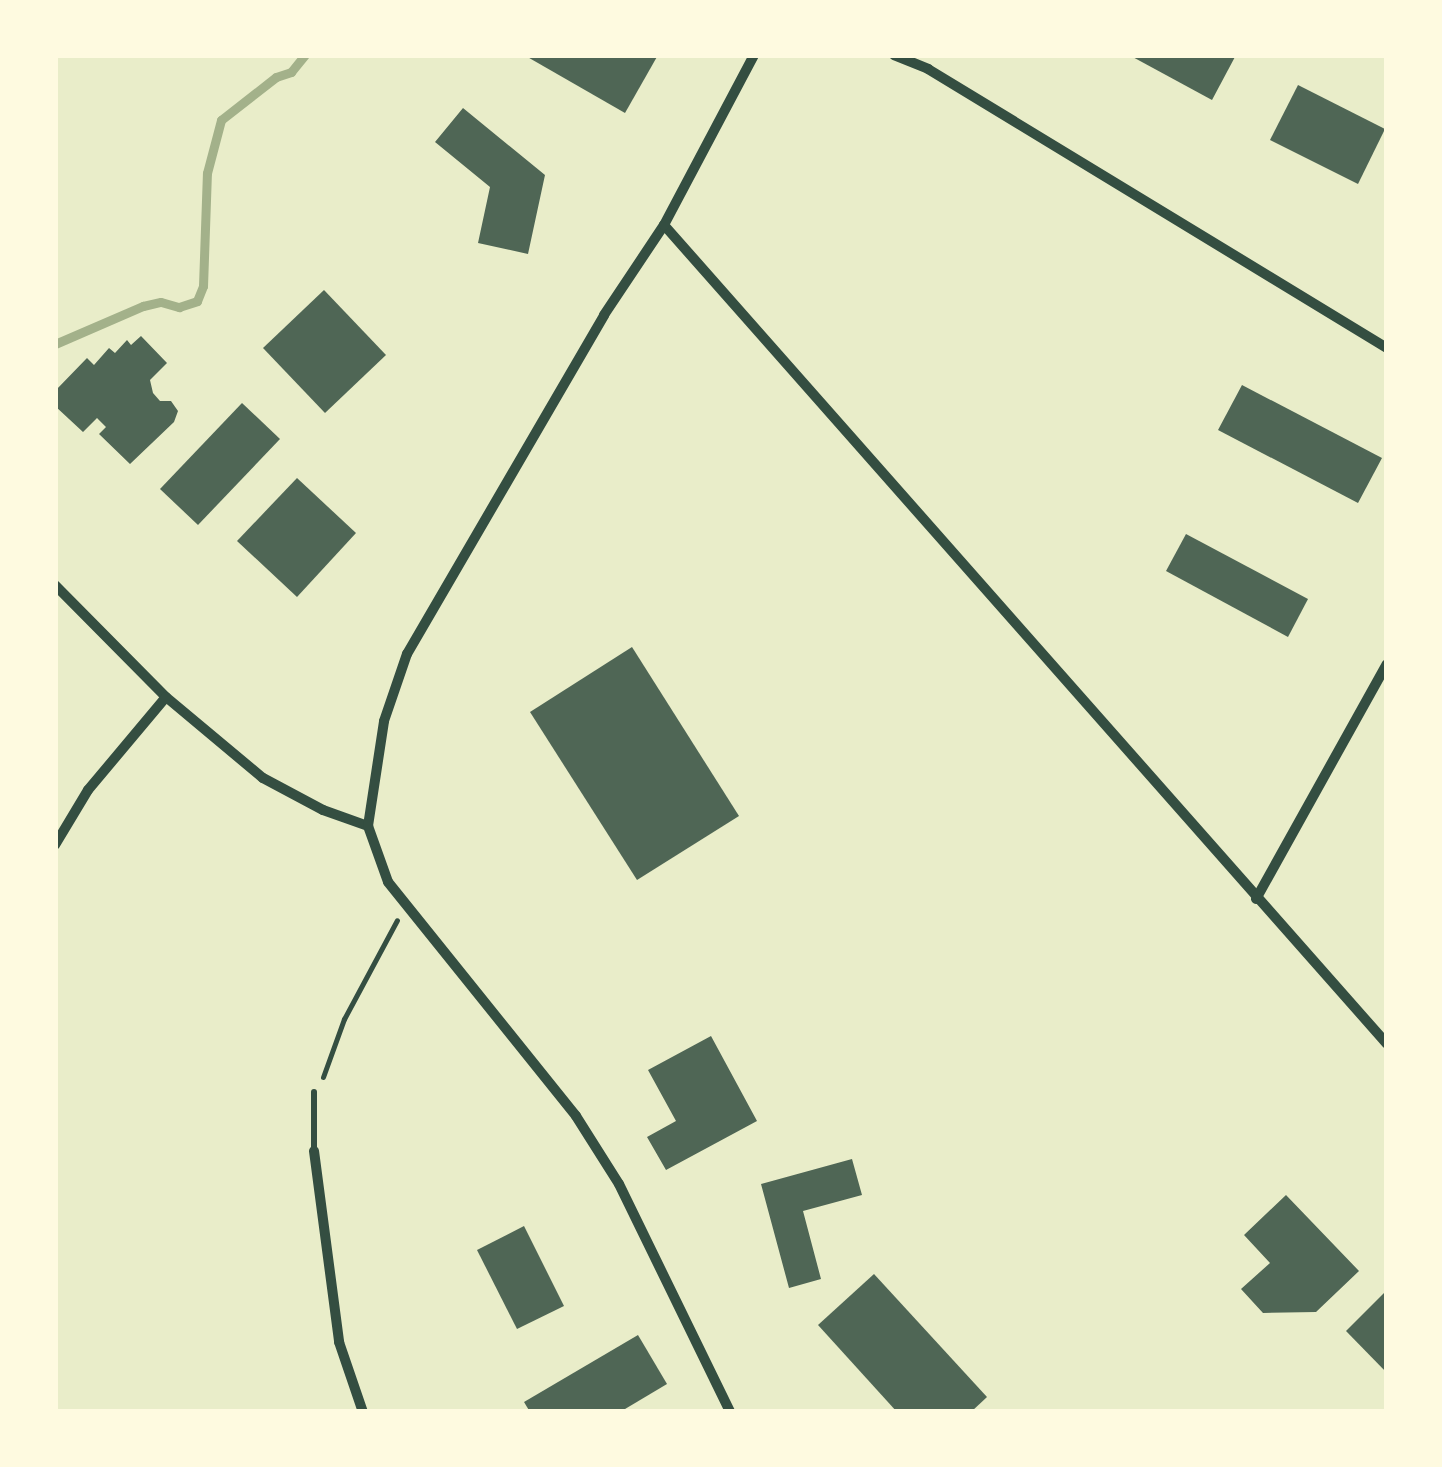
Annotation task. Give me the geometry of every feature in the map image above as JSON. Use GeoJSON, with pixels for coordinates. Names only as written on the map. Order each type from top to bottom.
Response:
{"type":"FeatureCollection","features":[{"type":"Feature","properties":{"kind":"street"},"geometry":{"type":"LineString","coordinates":[[730,1412],[610,1170],[576,1116],[388,882],[368,826],[384,720],[407,654],[604,314],[664,225],[754,55]]}},
{"type":"Feature","properties":{"kind":"street"},"geometry":{"type":"LineString","coordinates":[[894,55],[928,69],[1387,348]]}},
{"type":"Feature","properties":{"kind":"street"},"geometry":{"type":"LineString","coordinates":[[664,225],[1387,1044]]}},
{"type":"Feature","properties":{"kind":"street"},"geometry":{"type":"LineString","coordinates":[[55,585],[166,697],[263,778],[322,810],[368,826]]}},
{"type":"Feature","properties":{"kind":"street"},"geometry":{"type":"LineString","coordinates":[[1256,899],[1387,664]]}},
{"type":"Feature","properties":{"kind":"street"},"geometry":{"type":"LineString","coordinates":[[55,844],[88,790],[166,697]]}},
{"type":"Feature","properties":{"kind":"street"},"geometry":{"type":"LineString","coordinates":[[314,1152],[339,1342],[363,1412]]}},
{"type":"Feature","properties":{"kind":"lane"},"geometry":{"type":"LineString","coordinates":[[314,1092],[314,1152]]}},
{"type":"Feature","properties":{"kind":"path"},"geometry":{"type":"LineString","coordinates":[[314,1092],[388,932],[408,907]]}},
{"type":"Feature","properties":{"kind":"building"},"geometry":{"type":"Polygon","coordinates":[[[524,55],[658,55],[625,113],[524,55]]]}},
{"type":"Feature","properties":{"kind":"building"},"geometry":{"type":"Polygon","coordinates":[[[1129,55],[1236,55],[1212,100],[1129,55]]]}},
{"type":"Feature","properties":{"kind":"building"},"geometry":{"type":"Polygon","coordinates":[[[1298,85],[1385,129],[1358,184],[1270,140],[1298,85]]]}},
{"type":"Feature","properties":{"kind":"building"},"geometry":{"type":"Polygon","coordinates":[[[463,108],[545,175],[528,254],[478,243],[490,187],[435,142],[463,108]]]}},
{"type":"Feature","properties":{"kind":"building"},"geometry":{"type":"Polygon","coordinates":[[[324,290],[386,355],[325,413],[263,348],[324,290]]]}},
{"type":"Feature","properties":{"kind":"building"},"geometry":{"type":"Polygon","coordinates":[[[141,336],[167,363],[150,380],[153,393],[160,401],[171,401],[178,411],[174,422],[130,464],[99,434],[106,427],[97,418],[83,432],[55,406],[55,391],[87,358],[94,365],[109,348],[115,353],[127,340],[131,345],[141,336]]]}},
{"type":"Feature","properties":{"kind":"building"},"geometry":{"type":"Polygon","coordinates":[[[1242,385],[1382,458],[1358,503],[1218,430],[1242,385]]]}},
{"type":"Feature","properties":{"kind":"building"},"geometry":{"type":"Polygon","coordinates":[[[242,403],[280,439],[198,525],[160,489],[242,403]]]}},
{"type":"Feature","properties":{"kind":"building"},"geometry":{"type":"Polygon","coordinates":[[[297,478],[356,533],[297,597],[237,541],[297,478]]]}},
{"type":"Feature","properties":{"kind":"building"},"geometry":{"type":"Polygon","coordinates":[[[1186,534],[1308,599],[1288,637],[1166,571],[1186,534]]]}},
{"type":"Feature","properties":{"kind":"building"},"geometry":{"type":"Polygon","coordinates":[[[632,647],[739,816],[637,880],[530,712],[632,647]]]}},
{"type":"Feature","properties":{"kind":"building"},"geometry":{"type":"Polygon","coordinates":[[[711,1036],[757,1121],[666,1170],[647,1137],[676,1121],[648,1070],[711,1036]]]}},
{"type":"Feature","properties":{"kind":"building"},"geometry":{"type":"Polygon","coordinates":[[[852,1159],[862,1195],[803,1211],[821,1279],[789,1288],[761,1184],[852,1159]]]}},
{"type":"Feature","properties":{"kind":"building"},"geometry":{"type":"Polygon","coordinates":[[[1286,1195],[1359,1271],[1316,1312],[1263,1313],[1241,1289],[1270,1263],[1244,1235],[1286,1195]]]}},
{"type":"Feature","properties":{"kind":"building"},"geometry":{"type":"Polygon","coordinates":[[[524,1226],[564,1306],[517,1329],[477,1250],[524,1226]]]}},
{"type":"Feature","properties":{"kind":"building"},"geometry":{"type":"Polygon","coordinates":[[[874,1274],[987,1397],[971,1412],[897,1412],[818,1325],[874,1274]]]}},
{"type":"Feature","properties":{"kind":"building"},"geometry":{"type":"Polygon","coordinates":[[[1387,1290],[1387,1373],[1346,1331],[1387,1290]]]}},
{"type":"Feature","properties":{"kind":"building"},"geometry":{"type":"Polygon","coordinates":[[[638,1335],[667,1384],[620,1412],[530,1412],[524,1402],[638,1335]]]}},
{"type":"Feature","properties":{"kind":"waterway"},"geometry":{"type":"LineString","coordinates":[[55,344],[143,306],[161,302],[179,307],[197,301],[203,286],[207,173],[221,120],[276,77],[291,72],[305,55]]}}]}
